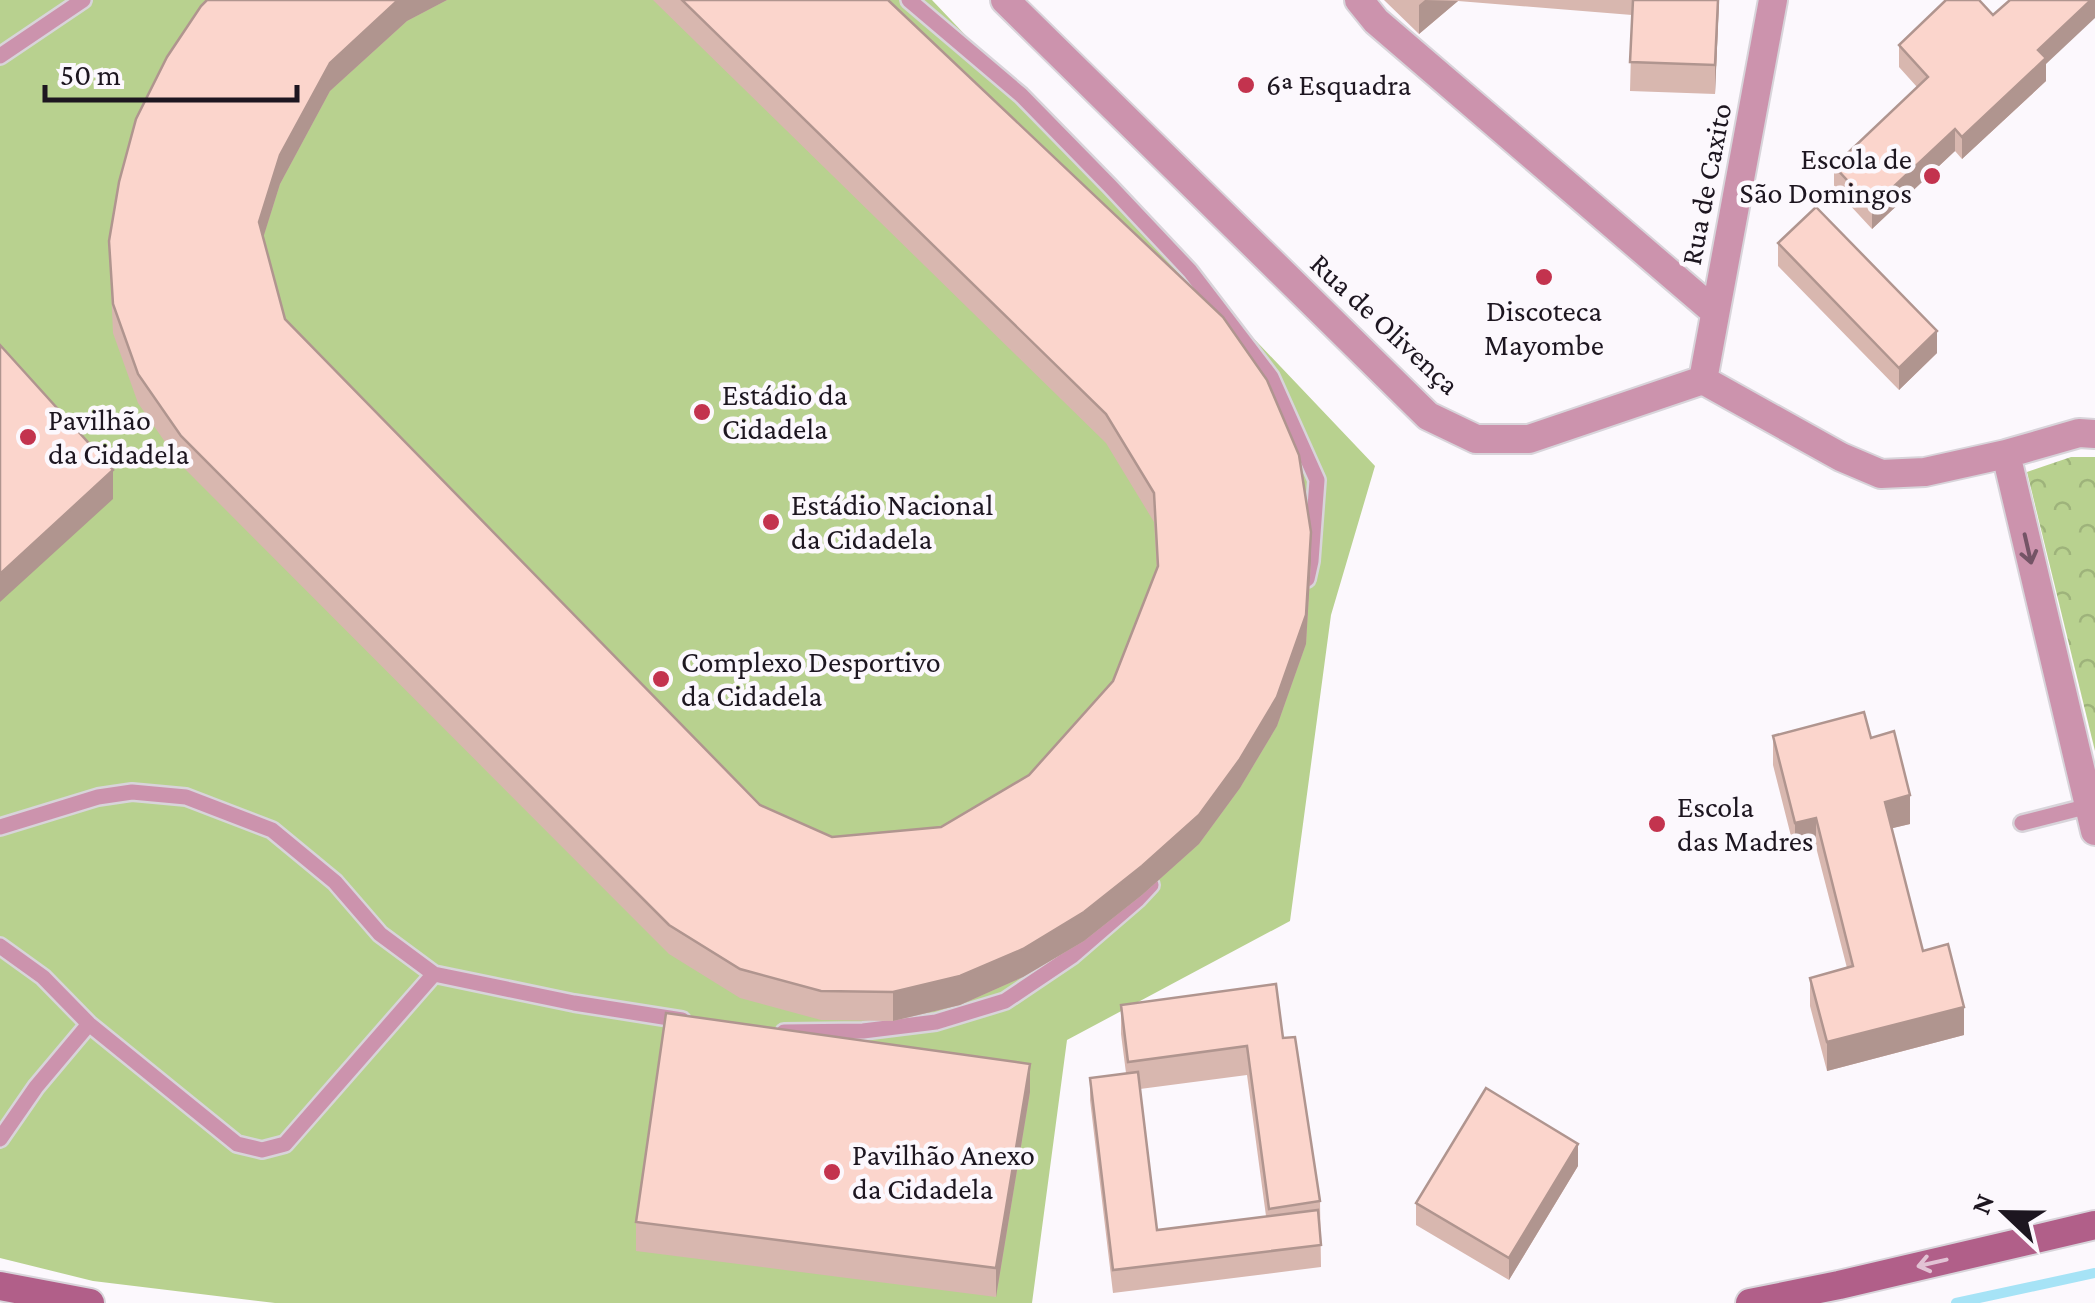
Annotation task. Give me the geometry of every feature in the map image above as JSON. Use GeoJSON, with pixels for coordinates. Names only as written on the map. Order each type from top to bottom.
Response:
{"type":"FeatureCollection","features":[{"type":"Feature","properties":{"kind":"main road"},"geometry":{"type":"LineString","coordinates":[[1750,1303],[2095,1225]]}},
{"type":"Feature","properties":{"kind":"main road"},"geometry":{"type":"LineString","coordinates":[[0,1286],[90,1303]]}},
{"type":"Feature","properties":{"kind":"street","name":"Rua de Olivença"},"geometry":{"type":"LineString","coordinates":[[1006,0],[1428,416],[1476,439],[1529,439],[1703,380]]}},
{"type":"Feature","properties":{"kind":"street"},"geometry":{"type":"LineString","coordinates":[[1359,0],[1376,22],[1715,312]]}},
{"type":"Feature","properties":{"kind":"street","name":"Rua de Caxito"},"geometry":{"type":"LineString","coordinates":[[1703,380],[1773,0]]}},
{"type":"Feature","properties":{"kind":"street"},"geometry":{"type":"LineString","coordinates":[[1703,380],[1840,458],[1881,474],[1925,472],[2079,433],[2095,434]]}},
{"type":"Feature","properties":{"kind":"street"},"geometry":{"type":"LineString","coordinates":[[2006,454],[2092,818]]}},
{"type":"Feature","properties":{"kind":"lane"},"geometry":{"type":"LineString","coordinates":[[0,56],[83,0]]}},
{"type":"Feature","properties":{"kind":"lane"},"geometry":{"type":"LineString","coordinates":[[909,0],[1020,95],[1190,270],[1270,377],[1317,480],[1311,561],[1302,594]]}},
{"type":"Feature","properties":{"kind":"lane"},"geometry":{"type":"LineString","coordinates":[[0,826],[98,797],[132,792],[186,797],[272,830],[335,882],[380,934],[434,974],[574,1003],[699,1023]]}},
{"type":"Feature","properties":{"kind":"lane"},"geometry":{"type":"LineString","coordinates":[[2022,823],[2092,818]]}},
{"type":"Feature","properties":{"kind":"lane"},"geometry":{"type":"LineString","coordinates":[[770,1031],[863,1031],[936,1022],[1004,1002],[1072,956],[1162,873]]}},
{"type":"Feature","properties":{"kind":"lane"},"geometry":{"type":"LineString","coordinates":[[0,946],[43,977],[89,1024],[238,1144],[262,1150],[284,1144],[434,974]]}},
{"type":"Feature","properties":{"kind":"lane"},"geometry":{"type":"LineString","coordinates":[[0,1139],[36,1087],[89,1024]]}},
{"type":"Feature","properties":{"kind":"green space","name":"Complexo Desportivo da Cidadela"},"geometry":{"type":"Polygon","coordinates":[[[0,0],[932,0],[1375,466],[1331,615],[1290,921],[1067,1040],[1032,1303],[275,1303],[93,1281],[0,1258],[0,0]]]}},
{"type":"Feature","properties":{"kind":"green space"},"geometry":{"type":"Polygon","coordinates":[[[2071,457],[2095,457],[2095,751],[2027,472],[2071,457]]]}},
{"type":"Feature","properties":{"kind":"building"},"geometry":{"type":"Polygon","coordinates":[[[207,0],[398,0],[330,63],[280,155],[259,222],[285,319],[760,805],[832,837],[941,827],[1029,775],[1113,681],[1158,566],[1154,493],[1106,414],[682,0],[888,0],[1223,317],[1267,380],[1299,455],[1311,532],[1306,615],[1277,697],[1240,759],[1199,815],[1084,912],[1023,949],[960,976],[893,992],[821,991],[740,969],[669,925],[181,436],[138,374],[113,304],[109,241],[119,182],[136,119],[167,57],[207,0]]]}},
{"type":"Feature","properties":{"kind":"building"},"geometry":{"type":"Polygon","coordinates":[[[1633,0],[1718,0],[1715,65],[1630,62],[1633,0]]]}},
{"type":"Feature","properties":{"kind":"building"},"geometry":{"type":"Polygon","coordinates":[[[1946,0],[1979,0],[1993,15],[2010,0],[2091,0],[2038,50],[2046,58],[1962,137],[1955,129],[1872,207],[1834,166],[1928,77],[1899,45],[1946,0]]]}},
{"type":"Feature","properties":{"kind":"building"},"geometry":{"type":"Polygon","coordinates":[[[1816,207],[1937,331],[1899,368],[1778,243],[1816,207]]]}},
{"type":"Feature","properties":{"kind":"building","name":"Pavilhão da Cidadela"},"geometry":{"type":"Polygon","coordinates":[[[0,345],[113,470],[0,574],[0,345]]]}},
{"type":"Feature","properties":{"kind":"building"},"geometry":{"type":"Polygon","coordinates":[[[1864,712],[1871,738],[1894,731],[1910,795],[1885,802],[1923,951],[1948,944],[1964,1007],[1827,1042],[1810,978],[1853,966],[1816,818],[1795,823],[1773,736],[1864,712]]]}},
{"type":"Feature","properties":{"kind":"building"},"geometry":{"type":"Polygon","coordinates":[[[1276,984],[1283,1038],[1295,1037],[1320,1201],[1269,1209],[1247,1046],[1128,1062],[1121,1005],[1276,984]]]}},
{"type":"Feature","properties":{"kind":"building","name":"Pavilhão Anexo da Cidadela"},"geometry":{"type":"Polygon","coordinates":[[[666,1013],[1030,1064],[996,1268],[636,1222],[666,1013]]]}},
{"type":"Feature","properties":{"kind":"building"},"geometry":{"type":"Polygon","coordinates":[[[1138,1072],[1157,1230],[1318,1210],[1321,1245],[1113,1270],[1090,1078],[1138,1072]]]}},
{"type":"Feature","properties":{"kind":"building"},"geometry":{"type":"Polygon","coordinates":[[[1486,1088],[1578,1144],[1509,1258],[1416,1203],[1486,1088]]]}},
{"type":"Feature","properties":{"kind":"waterway"},"geometry":{"type":"LineString","coordinates":[[1956,1303],[2095,1273]]}},
{"type":"Feature","properties":{"kind":"place","name":"6ª Esquadra"},"geometry":{"type":"Point","coordinates":[1246,85]}},
{"type":"Feature","properties":{"kind":"place","name":"Escola de São Domingos"},"geometry":{"type":"Point","coordinates":[1932,176]}},
{"type":"Feature","properties":{"kind":"place","name":"Discoteca Mayombe"},"geometry":{"type":"Point","coordinates":[1544,277]}},
{"type":"Feature","properties":{"kind":"place","name":"Estádio da Cidadela"},"geometry":{"type":"Point","coordinates":[702,412]}},
{"type":"Feature","properties":{"kind":"place","name":"Pavilhão da Cidadela"},"geometry":{"type":"Point","coordinates":[28,437]}},
{"type":"Feature","properties":{"kind":"place","name":"Estádio Nacional da Cidadela"},"geometry":{"type":"Point","coordinates":[771,522]}},
{"type":"Feature","properties":{"kind":"place","name":"Complexo Desportivo da Cidadela"},"geometry":{"type":"Point","coordinates":[661,679]}},
{"type":"Feature","properties":{"kind":"place","name":"Escola das Madres"},"geometry":{"type":"Point","coordinates":[1657,824]}},
{"type":"Feature","properties":{"kind":"place","name":"Pavilhão Anexo da Cidadela"},"geometry":{"type":"Point","coordinates":[832,1172]}}]}
